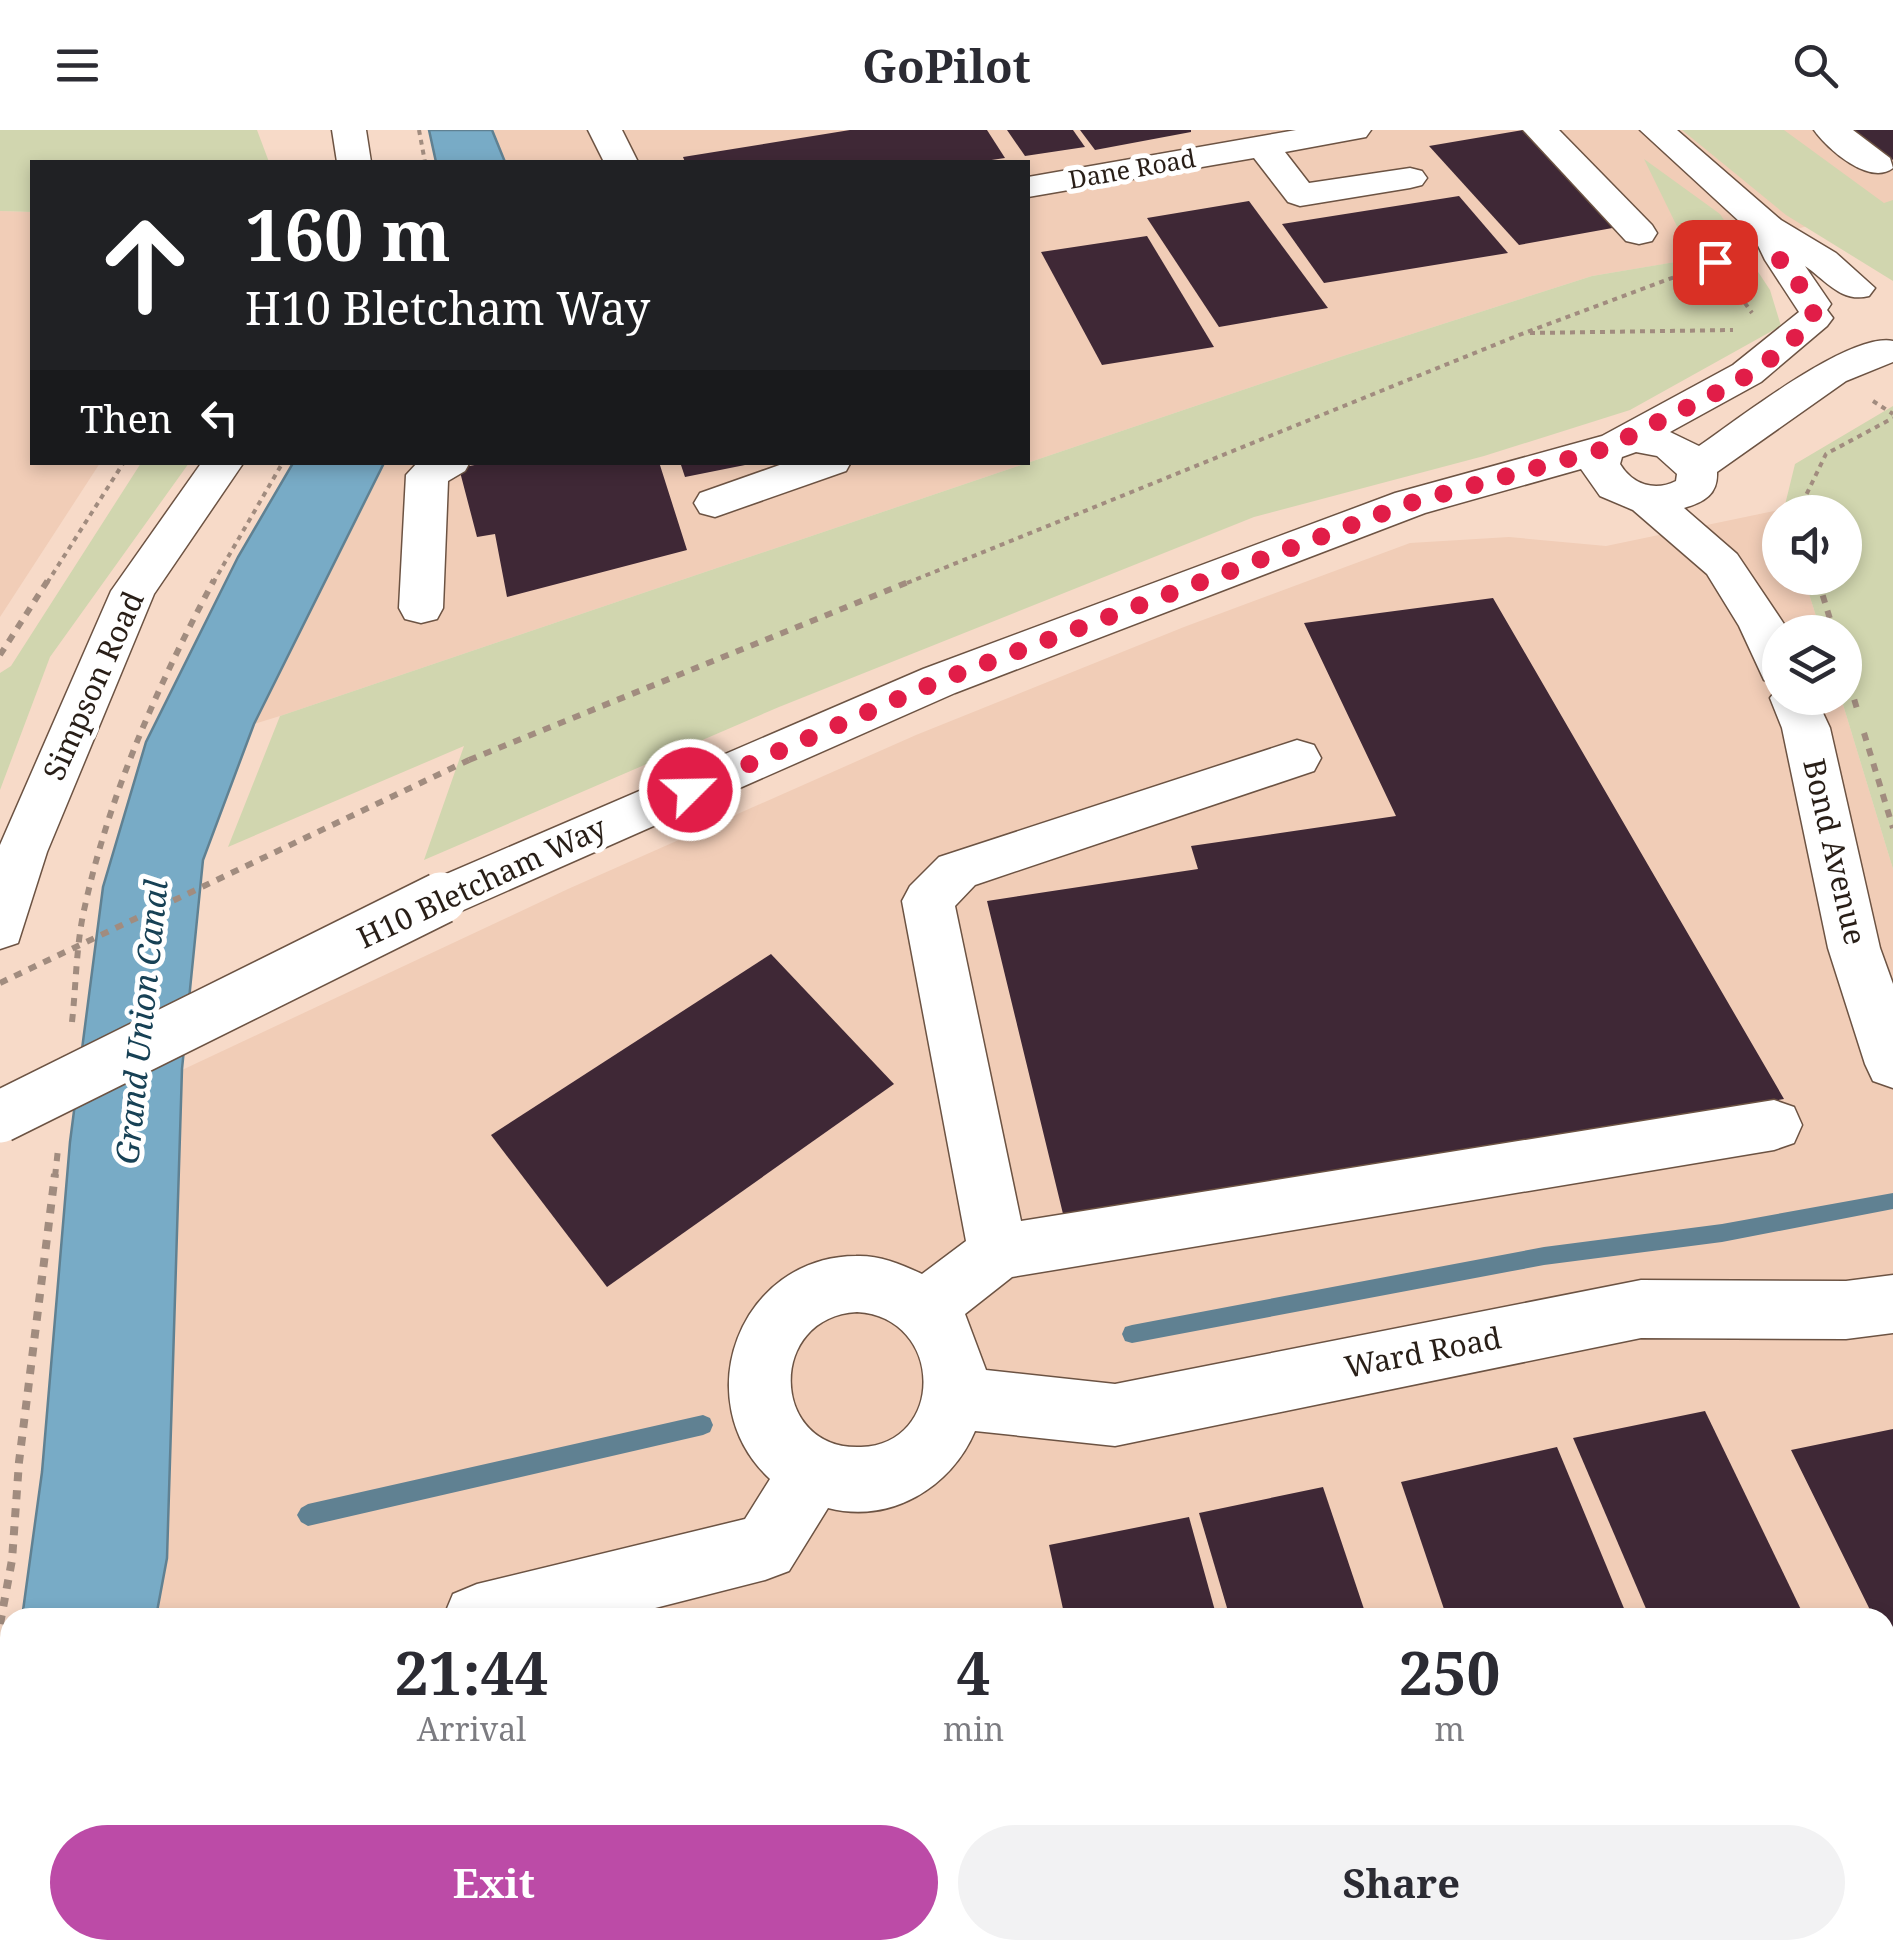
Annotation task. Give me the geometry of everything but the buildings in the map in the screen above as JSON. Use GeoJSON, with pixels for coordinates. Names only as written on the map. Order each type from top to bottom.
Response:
{"type":"FeatureCollection","features":[{"type":"Feature","properties":{"kind":"street"},"geometry":{"type":"LineString","coordinates":[[349,130],[354,160]]}},
{"type":"Feature","properties":{"kind":"street"},"geometry":{"type":"LineString","coordinates":[[605,130],[621,160]]}},
{"type":"Feature","properties":{"kind":"street","name":"Dane Road"},"geometry":{"type":"LineString","coordinates":[[1030,187],[1354,130]]}},
{"type":"Feature","properties":{"kind":"street"},"geometry":{"type":"LineString","coordinates":[[1540,130],[1640,233]]}},
{"type":"Feature","properties":{"kind":"street"},"geometry":{"type":"LineString","coordinates":[[1657,130],[1775,244],[1813,311],[1834,337],[1890,351]]}},
{"type":"Feature","properties":{"kind":"street"},"geometry":{"type":"LineString","coordinates":[[1830,130],[1878,166]]}},
{"type":"Feature","properties":{"kind":"street"},"geometry":{"type":"LineString","coordinates":[[1263,146],[1300,195],[1410,178]]}},
{"type":"Feature","properties":{"kind":"street"},"geometry":{"type":"LineString","coordinates":[[1775,244],[1822,261],[1874,292]]}},
{"type":"Feature","properties":{"kind":"street"},"geometry":{"type":"LineString","coordinates":[[1813,311],[1827,291],[1874,292]]}},
{"type":"Feature","properties":{"kind":"street","name":"H10 Bletcham Way"},"geometry":{"type":"LineString","coordinates":[[0,1117],[441,898],[939,681],[1410,503],[1480,482],[1610,457],[1736,383],[1783,350],[1813,311]]}},
{"type":"Feature","properties":{"kind":"street"},"geometry":{"type":"LineString","coordinates":[[1722,564],[1697,474],[1688,458],[1664,443],[1610,457],[1632,495],[1647,499],[1686,495],[1697,474],[1832,373],[1890,351]]}},
{"type":"Feature","properties":{"kind":"street","name":"Simpson Road"},"geometry":{"type":"LineString","coordinates":[[0,928],[22,852],[133,591],[222,465]]}},
{"type":"Feature","properties":{"kind":"street"},"geometry":{"type":"LineString","coordinates":[[421,608],[427,474],[444,465]]}},
{"type":"Feature","properties":{"kind":"street"},"geometry":{"type":"LineString","coordinates":[[715,503],[822,465]]}},
{"type":"Feature","properties":{"kind":"street"},"geometry":{"type":"LineString","coordinates":[[1647,499],[1722,564],[1762,628]]}},
{"type":"Feature","properties":{"kind":"street","name":"Bond Avenue"},"geometry":{"type":"LineString","coordinates":[[1800,715],[1854,948],[1893,1064]]}},
{"type":"Feature","properties":{"kind":"street"},"geometry":{"type":"LineString","coordinates":[[998,1252],[928,901],[957,871],[1297,758]]}},
{"type":"Feature","properties":{"kind":"street"},"geometry":{"type":"LineString","coordinates":[[925,1308],[998,1252],[1774,1125]]}},
{"type":"Feature","properties":{"kind":"street"},"geometry":{"type":"LineString","coordinates":[[864,1285],[896,1291],[925,1308],[946,1333],[956,1364],[956,1398],[946,1426],[928,1448],[903,1467],[874,1478],[844,1479],[814,1471],[785,1452],[765,1424],[757,1392],[761,1358],[775,1328],[800,1304],[830,1289],[864,1285]]}},
{"type":"Feature","properties":{"kind":"street","name":"Ward Road"},"geometry":{"type":"LineString","coordinates":[[956,1398],[1115,1414],[1642,1309],[1846,1310],[1893,1304]]}},
{"type":"Feature","properties":{"kind":"street"},"geometry":{"type":"LineString","coordinates":[[518,1608],[766,1547],[814,1471]]}},
{"type":"Feature","properties":{"kind":"path"},"geometry":{"type":"LineString","coordinates":[[419,130],[425,160]]}},
{"type":"Feature","properties":{"kind":"path"},"geometry":{"type":"LineString","coordinates":[[0,983],[469,760],[1524,333],[1715,262],[1775,244]]}},
{"type":"Feature","properties":{"kind":"path"},"geometry":{"type":"LineString","coordinates":[[1524,333],[1746,330]]}},
{"type":"Feature","properties":{"kind":"path"},"geometry":{"type":"LineString","coordinates":[[1806,495],[1826,454],[1893,418]]}},
{"type":"Feature","properties":{"kind":"path"},"geometry":{"type":"LineString","coordinates":[[0,655],[122,465]]}},
{"type":"Feature","properties":{"kind":"path"},"geometry":{"type":"LineString","coordinates":[[1859,715],[1893,828]]}},
{"type":"Feature","properties":{"kind":"shaded area"},"geometry":{"type":"Polygon","coordinates":[[[492,130],[1893,130],[1893,201],[1694,259],[1592,276],[1030,462],[1030,160],[504,160],[492,130]]]}},
{"type":"Feature","properties":{"kind":"shaded area"},"geometry":{"type":"Polygon","coordinates":[[[0,211],[30,212],[30,465],[99,465],[0,617],[0,211]]]}},
{"type":"Feature","properties":{"kind":"shaded area"},"geometry":{"type":"Polygon","coordinates":[[[383,465],[1020,465],[254,724],[383,465]]]}},
{"type":"Feature","properties":{"kind":"shaded area"},"geometry":{"type":"Polygon","coordinates":[[[1762,514],[1762,595],[1809,595],[1816,615],[1762,615],[1762,715],[1846,715],[1893,869],[1893,1608],[158,1608],[167,1558],[182,1070],[568,889],[916,735],[1184,627],[1410,543],[1509,537],[1606,546],[1762,514]]]}},
{"type":"Feature","properties":{"kind":"green space"},"geometry":{"type":"Polygon","coordinates":[[[0,130],[257,130],[268,160],[30,160],[30,212],[0,211],[0,130]]]}},
{"type":"Feature","properties":{"kind":"green space"},"geometry":{"type":"Polygon","coordinates":[[[1682,130],[1784,130],[1884,203],[1893,200],[1893,281],[1786,215],[1682,130]]]}},
{"type":"Feature","properties":{"kind":"green space"},"geometry":{"type":"Polygon","coordinates":[[[1644,159],[1720,214],[1770,290],[1781,326],[1630,410],[1484,456],[1254,517],[779,707],[424,860],[464,746],[228,847],[280,716],[1343,356],[1592,276],[1693,259],[1644,159]]]}},
{"type":"Feature","properties":{"kind":"green space"},"geometry":{"type":"Polygon","coordinates":[[[1893,406],[1893,869],[1846,715],[1862,715],[1862,615],[1816,615],[1809,595],[1862,595],[1862,495],[1787,495],[1795,464],[1893,406]]]}},
{"type":"Feature","properties":{"kind":"green space"},"geometry":{"type":"Polygon","coordinates":[[[140,465],[188,465],[50,657],[0,790],[0,673],[11,666],[140,465]]]}},
{"type":"Feature","properties":{"kind":"water"},"geometry":{"type":"Polygon","coordinates":[[[429,130],[492,130],[504,160],[436,160],[429,130]]]}},
{"type":"Feature","properties":{"kind":"water","name":"Grand Union Canal"},"geometry":{"type":"Polygon","coordinates":[[[292,465],[383,465],[254,724],[203,860],[182,1069],[167,1558],[158,1608],[23,1608],[42,1472],[70,1142],[103,887],[146,742],[238,557],[292,465]]]}},
{"type":"Feature","properties":{"kind":"waterway"},"geometry":{"type":"LineString","coordinates":[[1132,1334],[1544,1256],[1722,1233],[1893,1201]]}},
{"type":"Feature","properties":{"kind":"waterway"},"geometry":{"type":"LineString","coordinates":[[308,1515],[703,1425]]}},
{"type":"Feature","properties":{"kind":"route"},"geometry":{"type":"LineString","coordinates":[[690,790],[939,681],[1410,503],[1604,449],[1701,402],[1783,350],[1814,318],[1812,304],[1783,260],[1715,262]]}}]}
